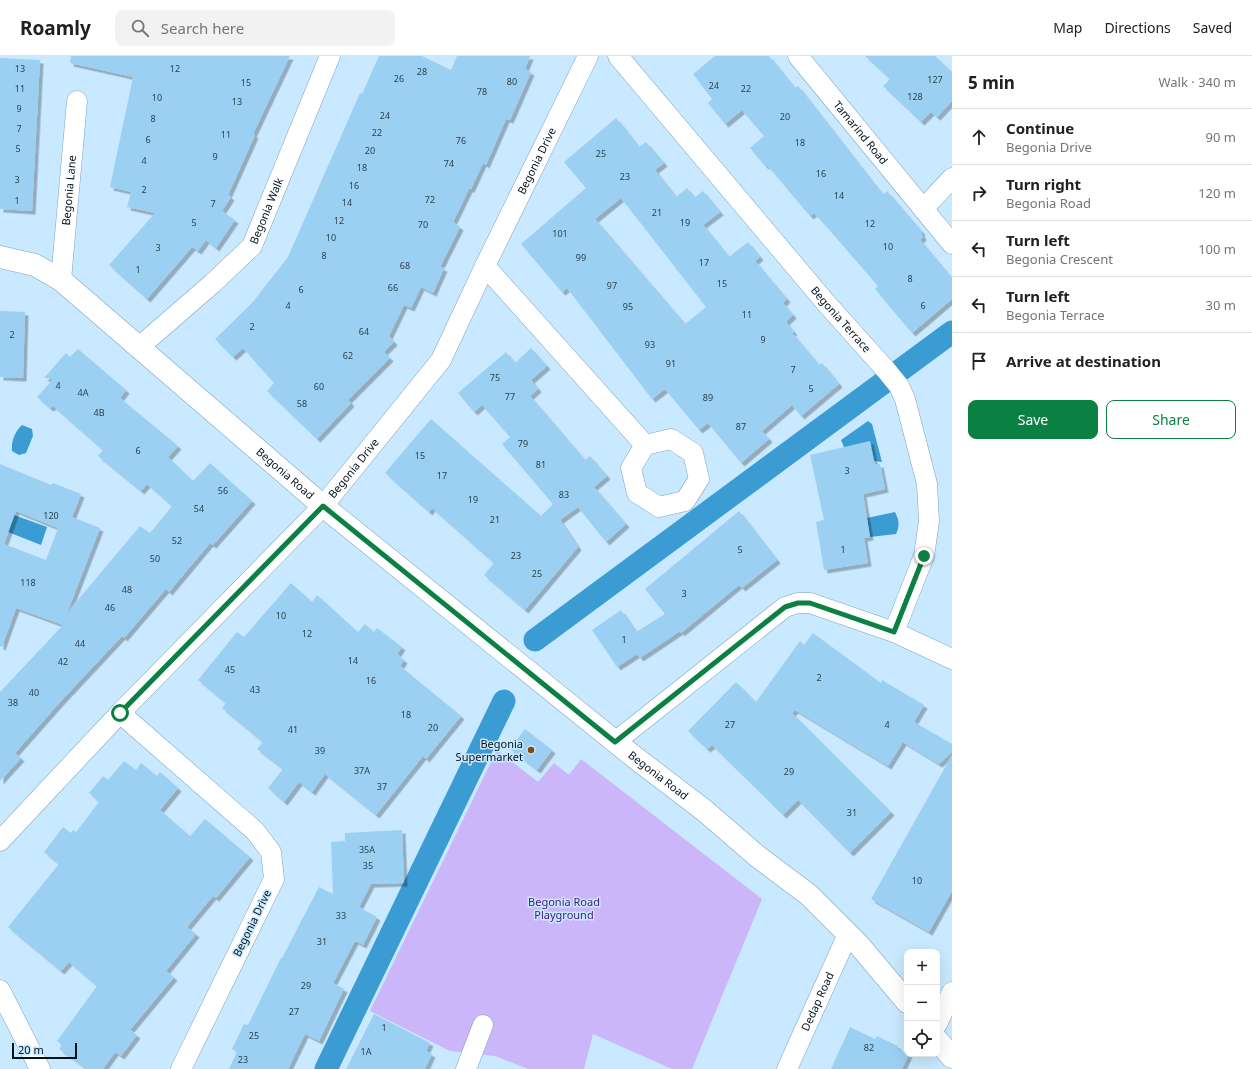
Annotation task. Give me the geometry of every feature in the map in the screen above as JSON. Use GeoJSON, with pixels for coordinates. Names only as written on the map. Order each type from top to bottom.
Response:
{"type":"FeatureCollection","features":[{"type":"Feature","properties":{"kind":"street","name":"Begonia Walk"},"geometry":{"type":"LineString","coordinates":[[138,348],[213,283],[252,246],[330,56]]}},
{"type":"Feature","properties":{"kind":"street","name":"Begonia Drive"},"geometry":{"type":"LineString","coordinates":[[0,841],[120,713],[323,506],[441,360],[485,266],[588,56]]}},
{"type":"Feature","properties":{"kind":"street","name":"Begonia Terrace"},"geometry":{"type":"LineString","coordinates":[[618,56],[826,303],[899,386],[905,400],[927,484],[929,521],[924,556],[894,632]]}},
{"type":"Feature","properties":{"kind":"street","name":"Tamarind Road"},"geometry":{"type":"LineString","coordinates":[[798,56],[952,244]]}},
{"type":"Feature","properties":{"kind":"street","name":"Begonia Lane"},"geometry":{"type":"LineString","coordinates":[[61,280],[77,101]]}},
{"type":"Feature","properties":{"kind":"street"},"geometry":{"type":"LineString","coordinates":[[923,209],[952,178]]}},
{"type":"Feature","properties":{"kind":"street","name":"Begonia Road"},"geometry":{"type":"LineString","coordinates":[[0,257],[35,264],[61,280],[323,506],[615,742],[705,812],[756,856],[809,895],[848,934],[904,998]]}},
{"type":"Feature","properties":{"kind":"street"},"geometry":{"type":"LineString","coordinates":[[485,266],[645,445]]}},
{"type":"Feature","properties":{"kind":"street"},"geometry":{"type":"LineString","coordinates":[[615,742],[785,607],[798,603],[810,603],[894,632],[952,658]]}},
{"type":"Feature","properties":{"kind":"street","name":"Begonia Drive"},"geometry":{"type":"LineString","coordinates":[[120,713],[255,831],[271,852],[274,879],[180,1069]]}},
{"type":"Feature","properties":{"kind":"street","name":"Dedap Road"},"geometry":{"type":"LineString","coordinates":[[787,1069],[848,934]]}},
{"type":"Feature","properties":{"kind":"street"},"geometry":{"type":"LineString","coordinates":[[0,990],[40,1069]]}},
{"type":"Feature","properties":{"kind":"street"},"geometry":{"type":"LineString","coordinates":[[938,1021],[952,992]]}},
{"type":"Feature","properties":{"kind":"street"},"geometry":{"type":"LineString","coordinates":[[466,1069],[483,1025]]}},
{"type":"Feature","properties":{"kind":"street"},"geometry":{"type":"LineString","coordinates":[[940,1043],[952,1057]]}},
{"type":"Feature","properties":{"kind":"green space","name":"Begonia Road Playground"},"geometry":{"type":"Polygon","coordinates":[[[497,750],[538,782],[554,763],[569,775],[581,759],[762,899],[692,1069],[672,1069],[593,1034],[584,1069],[528,1069],[495,1056],[450,1051],[370,1011],[497,750]]]}},
{"type":"Feature","properties":{"kind":"water"},"geometry":{"type":"Polygon","coordinates":[[[868,421],[872,424],[882,462],[874,461],[844,447],[841,440],[868,421]]]}},
{"type":"Feature","properties":{"kind":"water"},"geometry":{"type":"Polygon","coordinates":[[[22,425],[32,429],[33,436],[26,453],[19,455],[12,451],[12,444],[15,433],[22,425]]]}},
{"type":"Feature","properties":{"kind":"water"},"geometry":{"type":"Polygon","coordinates":[[[895,512],[898,523],[896,534],[870,537],[867,518],[895,512]]]}},
{"type":"Feature","properties":{"kind":"water"},"geometry":{"type":"Polygon","coordinates":[[[14,515],[47,527],[41,545],[8,532],[14,515]]]}},
{"type":"Feature","properties":{"kind":"building"},"geometry":{"type":"Polygon","coordinates":[[[71,56],[290,56],[253,134],[255,135],[228,195],[231,197],[222,211],[235,220],[216,248],[206,240],[198,251],[192,247],[147,299],[109,265],[155,213],[127,207],[131,192],[110,187],[133,77],[70,63],[71,56]]]}},
{"type":"Feature","properties":{"kind":"building"},"geometry":{"type":"Polygon","coordinates":[[[379,56],[422,56],[451,70],[457,56],[530,56],[525,69],[531,72],[510,120],[506,119],[486,165],[483,163],[453,222],[460,227],[440,267],[444,268],[433,293],[421,287],[411,308],[404,305],[389,336],[394,342],[384,352],[390,358],[348,400],[351,403],[317,439],[267,391],[274,383],[243,348],[233,357],[215,339],[252,303],[288,257],[360,93],[362,94],[379,56]]]}},
{"type":"Feature","properties":{"kind":"building"},"geometry":{"type":"Polygon","coordinates":[[[715,56],[769,56],[795,88],[798,86],[883,195],[887,191],[922,232],[923,237],[920,240],[952,278],[952,299],[912,333],[875,289],[878,286],[826,226],[814,213],[810,216],[767,165],[765,166],[750,148],[764,136],[742,110],[725,124],[708,103],[712,99],[693,74],[715,56]]]}},
{"type":"Feature","properties":{"kind":"building"},"geometry":{"type":"Polygon","coordinates":[[[865,56],[935,56],[952,72],[952,101],[937,117],[931,112],[921,122],[883,86],[890,79],[865,56]]]}},
{"type":"Feature","properties":{"kind":"building"},"geometry":{"type":"Polygon","coordinates":[[[0,58],[40,60],[32,211],[0,209],[0,58]]]}},
{"type":"Feature","properties":{"kind":"building"},"geometry":{"type":"Polygon","coordinates":[[[616,118],[639,147],[646,142],[664,163],[655,170],[676,197],[687,188],[694,198],[703,191],[720,212],[703,225],[729,257],[748,242],[760,257],[755,261],[787,299],[783,303],[793,315],[786,322],[794,332],[792,333],[819,365],[822,363],[839,384],[801,416],[792,405],[762,431],[769,439],[741,463],[708,423],[699,430],[665,389],[652,399],[567,288],[562,292],[521,244],[586,188],[564,162],[616,118]],[[621,198],[595,219],[685,324],[706,307],[621,198]]]}},
{"type":"Feature","properties":{"kind":"building"},"geometry":{"type":"Polygon","coordinates":[[[0,311],[25,312],[23,378],[0,377],[0,311]]]}},
{"type":"Feature","properties":{"kind":"building"},"geometry":{"type":"Polygon","coordinates":[[[531,348],[547,366],[531,380],[538,389],[530,396],[585,460],[590,456],[607,476],[594,487],[626,524],[606,542],[578,507],[560,520],[578,547],[525,610],[484,575],[494,563],[432,508],[429,512],[385,473],[431,419],[541,516],[553,504],[502,444],[510,437],[482,405],[474,412],[458,393],[506,352],[515,363],[531,348]]]}},
{"type":"Feature","properties":{"kind":"building"},"geometry":{"type":"Polygon","coordinates":[[[78,349],[126,390],[120,398],[178,446],[168,457],[193,481],[210,463],[252,501],[213,545],[210,543],[169,592],[166,589],[124,638],[122,636],[61,701],[15,753],[21,758],[0,781],[0,692],[63,625],[16,608],[2,647],[0,646],[0,464],[51,485],[53,483],[81,494],[72,517],[100,528],[67,613],[140,526],[150,533],[172,506],[147,484],[141,491],[98,456],[103,450],[53,406],[50,408],[37,397],[53,379],[44,378],[66,353],[70,357],[78,349]],[[16,511],[4,544],[46,560],[58,528],[16,511]]]}},
{"type":"Feature","properties":{"kind":"building"},"geometry":{"type":"Polygon","coordinates":[[[870,441],[875,465],[880,464],[885,489],[863,494],[870,537],[864,538],[868,563],[824,570],[816,522],[824,520],[810,455],[870,441]]]}},
{"type":"Feature","properties":{"kind":"building"},"geometry":{"type":"Polygon","coordinates":[[[739,511],[777,560],[742,588],[739,585],[681,633],[680,631],[640,658],[637,654],[617,667],[592,630],[621,610],[636,632],[665,614],[645,589],[739,511]]]}},
{"type":"Feature","properties":{"kind":"building"},"geometry":{"type":"Polygon","coordinates":[[[291,583],[312,602],[317,595],[358,632],[365,624],[374,632],[377,628],[402,647],[397,654],[404,660],[400,666],[461,716],[426,759],[423,756],[376,815],[325,774],[312,792],[299,782],[284,802],[268,788],[283,769],[257,749],[263,742],[222,708],[226,703],[198,680],[237,632],[244,637],[291,583]]]}},
{"type":"Feature","properties":{"kind":"building"},"geometry":{"type":"Polygon","coordinates":[[[813,633],[881,683],[882,680],[924,705],[914,722],[952,744],[952,752],[939,764],[903,742],[888,766],[795,710],[792,713],[891,812],[850,853],[798,800],[783,815],[712,745],[707,749],[688,731],[736,682],[756,702],[800,641],[804,645],[813,633]]]}},
{"type":"Feature","properties":{"kind":"building","name":"Begonia Supermarket"},"geometry":{"type":"Polygon","coordinates":[[[525,729],[552,750],[537,770],[510,749],[525,729]]]}},
{"type":"Feature","properties":{"kind":"building"},"geometry":{"type":"Polygon","coordinates":[[[952,755],[952,891],[929,932],[871,899],[952,755]]]}},
{"type":"Feature","properties":{"kind":"building"},"geometry":{"type":"Polygon","coordinates":[[[124,761],[136,770],[141,763],[157,776],[160,772],[178,788],[160,810],[190,836],[205,819],[250,857],[216,898],[213,896],[187,927],[196,934],[166,971],[174,977],[130,1030],[137,1035],[121,1056],[115,1052],[103,1069],[87,1069],[59,1049],[62,1045],[57,1041],[97,986],[69,962],[61,971],[8,927],[59,864],[44,852],[63,827],[71,833],[73,830],[76,832],[99,802],[89,793],[103,776],[108,780],[124,761]]]}},
{"type":"Feature","properties":{"kind":"building"},"geometry":{"type":"Polygon","coordinates":[[[402,830],[404,883],[371,884],[359,907],[377,917],[363,945],[355,941],[333,983],[344,989],[319,1041],[305,1034],[288,1069],[229,1069],[237,1052],[232,1049],[244,1024],[248,1025],[281,958],[319,887],[333,894],[331,842],[345,841],[345,833],[402,830]]]}},
{"type":"Feature","properties":{"kind":"building"},"geometry":{"type":"Polygon","coordinates":[[[374,1014],[430,1043],[426,1051],[432,1054],[425,1069],[346,1069],[374,1014]]]}},
{"type":"Feature","properties":{"kind":"building"},"geometry":{"type":"Polygon","coordinates":[[[850,1027],[875,1039],[877,1036],[898,1046],[897,1049],[904,1052],[904,1057],[908,1057],[902,1069],[831,1069],[850,1027]]]}},
{"type":"Feature","properties":{"kind":"waterway"},"geometry":{"type":"LineString","coordinates":[[535,640],[952,332]]}},
{"type":"Feature","properties":{"kind":"waterway"},"geometry":{"type":"LineString","coordinates":[[326,1069],[504,701]]}},
{"type":"Feature","properties":{"kind":"place","name":"Begonia Supermarket"},"geometry":{"type":"Point","coordinates":[531,750]}},
{"type":"Feature","properties":{"kind":"route"},"geometry":{"type":"LineString","coordinates":[[120,713],[323,506],[615,742],[785,607],[798,603],[810,603],[894,632],[924,556]]}}]}
